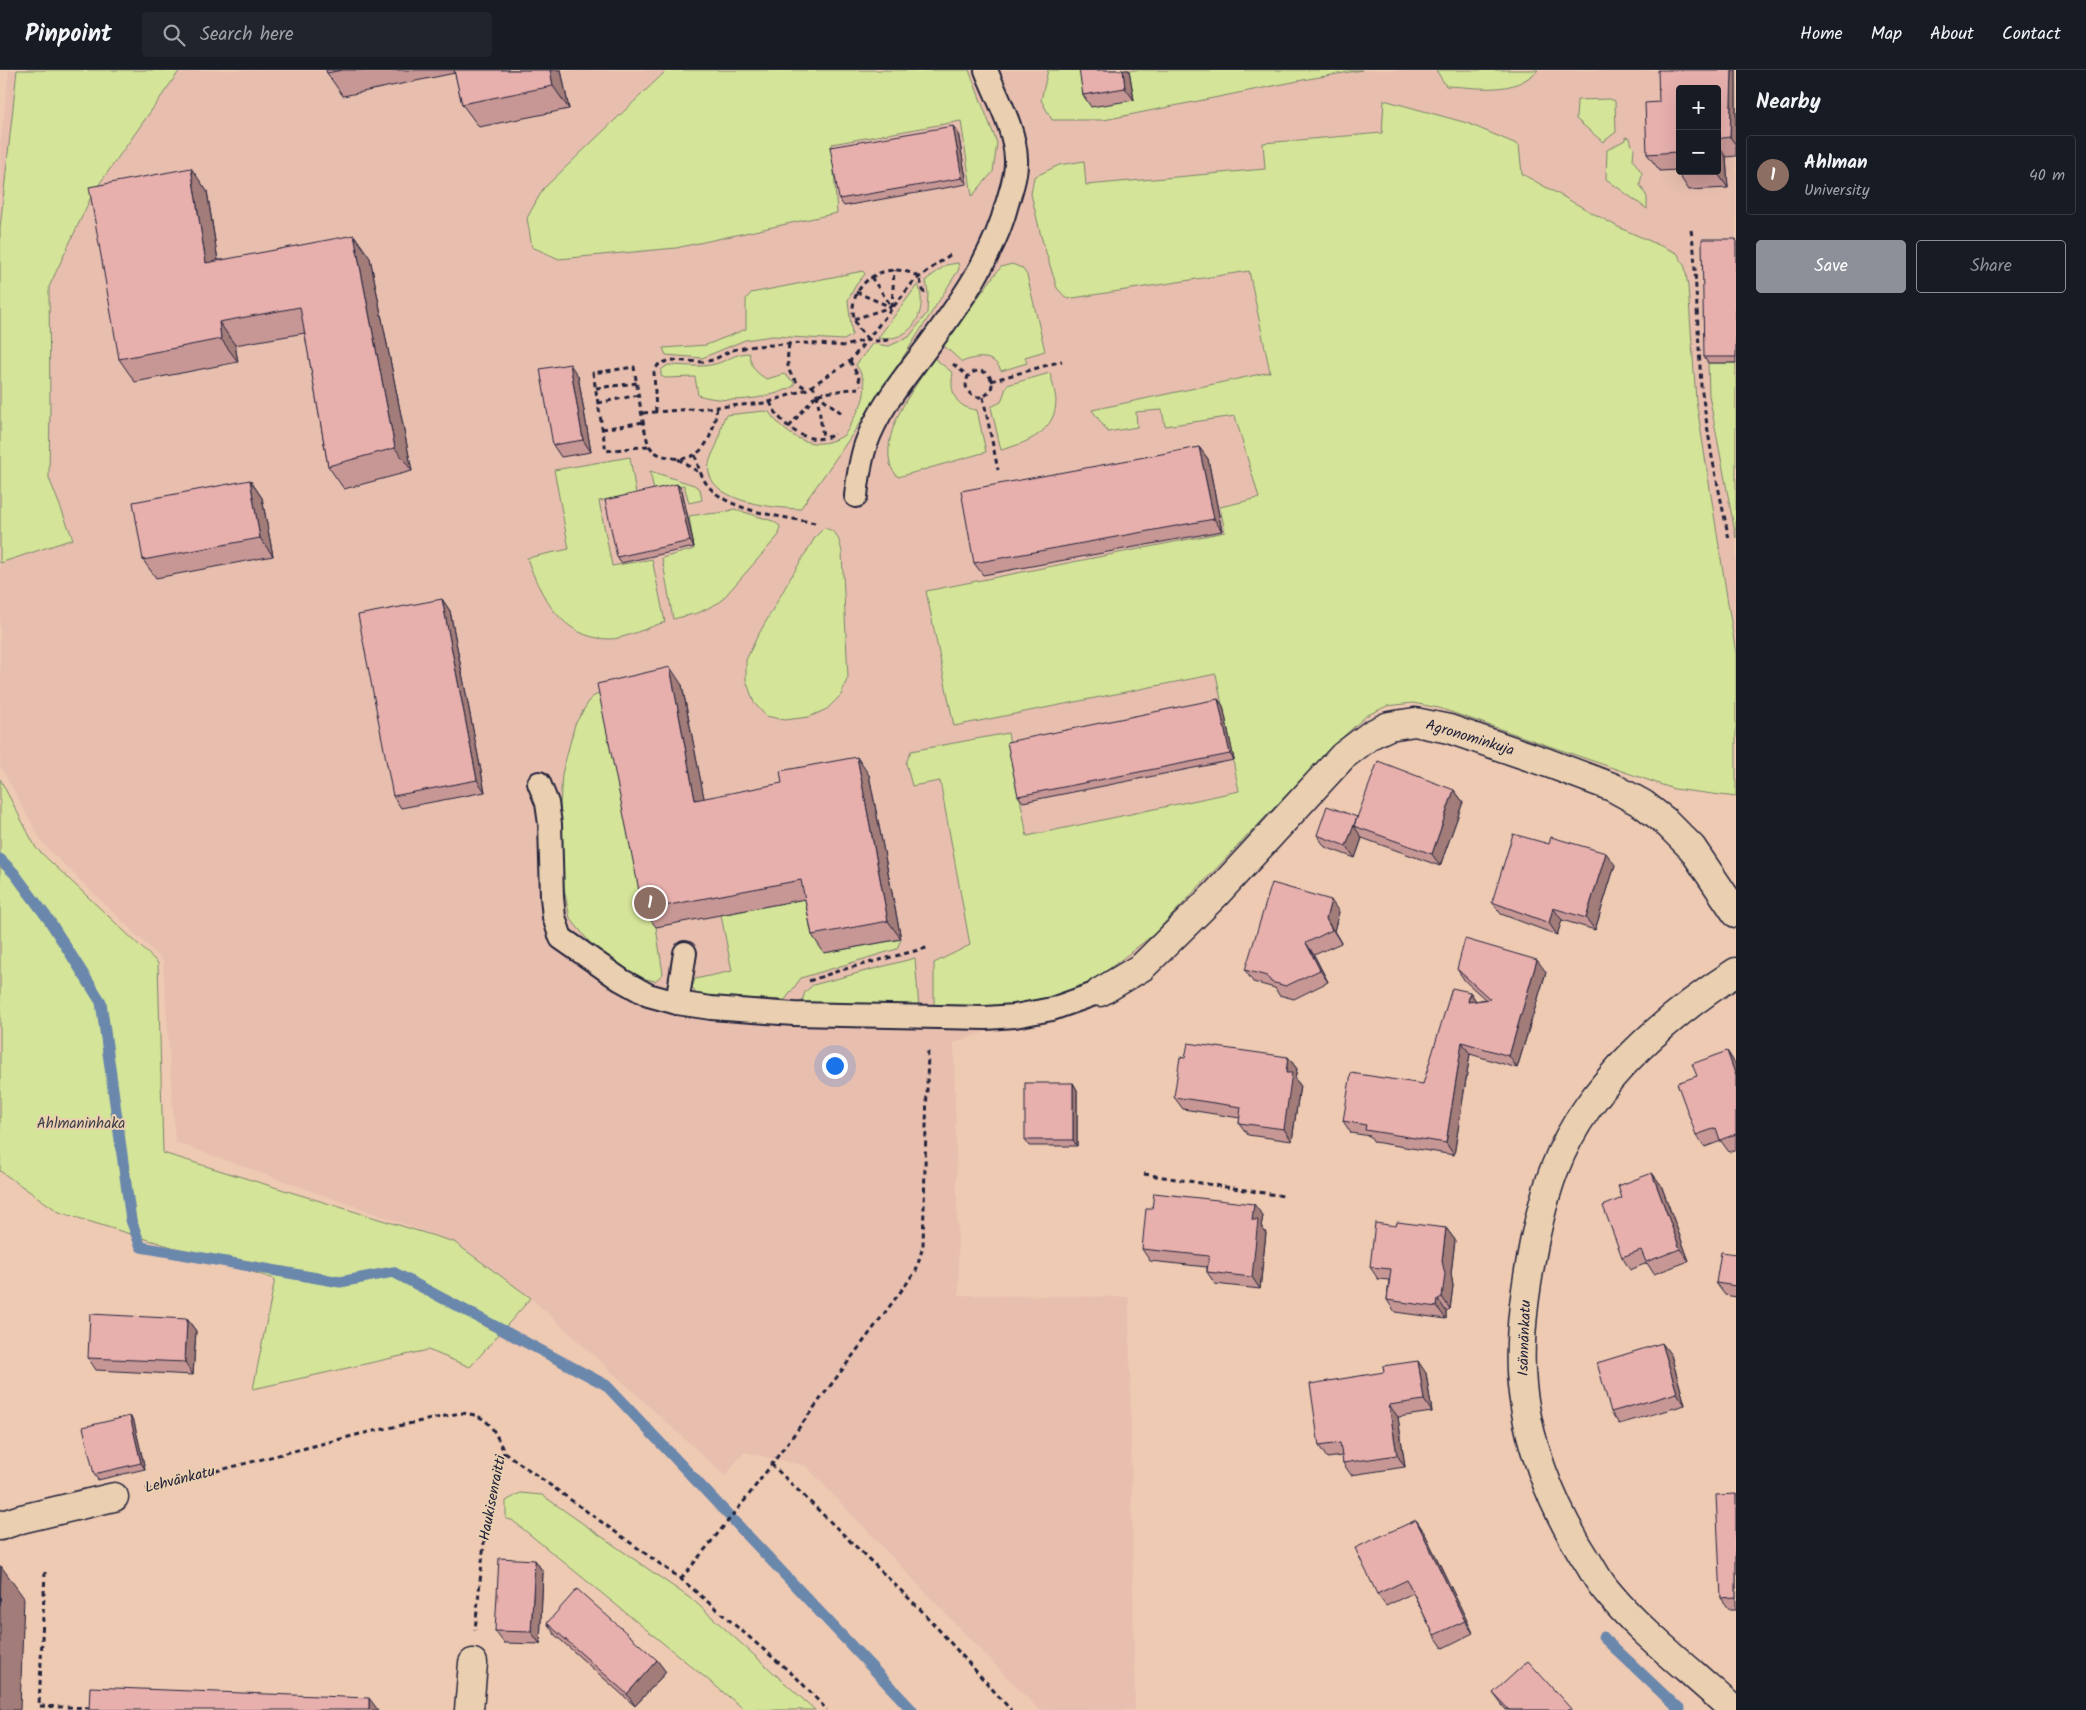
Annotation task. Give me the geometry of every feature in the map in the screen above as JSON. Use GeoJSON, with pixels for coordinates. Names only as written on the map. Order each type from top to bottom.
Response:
{"type":"FeatureCollection","features":[{"type":"Feature","properties":{"kind":"street","name":"Agronominkuja"},"geometry":{"type":"LineString","coordinates":[[1100,992],[1142,967],[1216,894],[1343,756],[1372,734],[1389,726],[1415,722],[1449,729],[1548,763],[1612,787],[1643,804],[1665,821],[1692,848],[1736,913]]}},
{"type":"Feature","properties":{"kind":"street","name":"Isännänkatu"},"geometry":{"type":"LineString","coordinates":[[1733,1710],[1676,1660],[1606,1590],[1570,1535],[1546,1482],[1530,1430],[1521,1373],[1522,1322],[1529,1270],[1549,1180],[1566,1142],[1587,1107],[1637,1048],[1707,991],[1736,972]]}},
{"type":"Feature","properties":{"kind":"street"},"geometry":{"type":"LineString","coordinates":[[0,1526],[21,1519],[114,1497]]}},
{"type":"Feature","properties":{"kind":"street"},"geometry":{"type":"LineString","coordinates":[[469,1710],[473,1663]]}},
{"type":"Feature","properties":{"kind":"lane"},"geometry":{"type":"LineString","coordinates":[[856,496],[858,471],[866,444],[878,418],[946,322],[973,280],[997,236],[1004,215],[1012,186],[1016,160],[1012,135],[986,70]]}},
{"type":"Feature","properties":{"kind":"lane"},"geometry":{"type":"LineString","coordinates":[[539,783],[547,803],[549,817],[552,897],[554,917],[561,938],[621,980],[648,994],[677,1003],[711,1008],[781,1013],[929,1017],[1014,1016],[1052,1009],[1100,992]]}},
{"type":"Feature","properties":{"kind":"lane"},"geometry":{"type":"LineString","coordinates":[[677,1003],[685,954]]}},
{"type":"Feature","properties":{"kind":"path"},"geometry":{"type":"LineString","coordinates":[[1691,230],[1694,250],[1701,386],[1712,457],[1729,539]]}},
{"type":"Feature","properties":{"kind":"path"},"geometry":{"type":"LineString","coordinates":[[643,413],[770,402],[807,388],[850,362],[892,307],[919,277],[958,249]]}},
{"type":"Feature","properties":{"kind":"path"},"geometry":{"type":"LineString","coordinates":[[868,339],[860,332],[854,319],[852,306],[856,292],[871,277],[880,272],[894,270],[912,273],[919,277]]}},
{"type":"Feature","properties":{"kind":"path"},"geometry":{"type":"LineString","coordinates":[[892,307],[894,270]]}},
{"type":"Feature","properties":{"kind":"path"},"geometry":{"type":"LineString","coordinates":[[871,277],[892,307]]}},
{"type":"Feature","properties":{"kind":"path"},"geometry":{"type":"LineString","coordinates":[[856,292],[892,307]]}},
{"type":"Feature","properties":{"kind":"path"},"geometry":{"type":"LineString","coordinates":[[854,319],[892,307]]}},
{"type":"Feature","properties":{"kind":"path"},"geometry":{"type":"LineString","coordinates":[[656,412],[654,372],[658,365],[670,360],[702,362],[712,360],[732,350],[755,346],[789,344],[845,346],[868,339]]}},
{"type":"Feature","properties":{"kind":"path"},"geometry":{"type":"LineString","coordinates":[[789,344],[786,362],[788,371],[800,385],[807,388]]}},
{"type":"Feature","properties":{"kind":"path"},"geometry":{"type":"LineString","coordinates":[[992,381],[1062,361]]}},
{"type":"Feature","properties":{"kind":"path"},"geometry":{"type":"LineString","coordinates":[[850,362],[858,376],[862,395]]}},
{"type":"Feature","properties":{"kind":"path"},"geometry":{"type":"LineString","coordinates":[[648,446],[606,451],[593,373],[634,368],[648,446],[660,456],[678,459],[695,455],[706,445],[714,428],[717,407]]}},
{"type":"Feature","properties":{"kind":"path"},"geometry":{"type":"LineString","coordinates":[[980,371],[988,375],[992,381],[990,392],[983,397],[975,397],[968,392],[966,384],[968,376],[980,371]]}},
{"type":"Feature","properties":{"kind":"path"},"geometry":{"type":"LineString","coordinates":[[596,388],[637,383]]}},
{"type":"Feature","properties":{"kind":"path"},"geometry":{"type":"LineString","coordinates":[[812,385],[816,394],[823,437]]}},
{"type":"Feature","properties":{"kind":"path"},"geometry":{"type":"LineString","coordinates":[[789,427],[816,394],[861,388]]}},
{"type":"Feature","properties":{"kind":"path"},"geometry":{"type":"LineString","coordinates":[[816,394],[851,420]]}},
{"type":"Feature","properties":{"kind":"path"},"geometry":{"type":"LineString","coordinates":[[598,403],[639,395]]}},
{"type":"Feature","properties":{"kind":"path"},"geometry":{"type":"LineString","coordinates":[[983,397],[998,470]]}},
{"type":"Feature","properties":{"kind":"path"},"geometry":{"type":"LineString","coordinates":[[770,402],[778,416],[789,427],[804,436],[818,439],[841,431]]}},
{"type":"Feature","properties":{"kind":"path"},"geometry":{"type":"LineString","coordinates":[[602,429],[644,422]]}},
{"type":"Feature","properties":{"kind":"path"},"geometry":{"type":"LineString","coordinates":[[695,455],[700,473],[708,487],[724,498],[750,510],[815,523]]}},
{"type":"Feature","properties":{"kind":"path"},"geometry":{"type":"LineString","coordinates":[[678,459],[700,473]]}},
{"type":"Feature","properties":{"kind":"path"},"geometry":{"type":"LineString","coordinates":[[781,1013],[804,983],[841,970],[930,947]]}},
{"type":"Feature","properties":{"kind":"path"},"geometry":{"type":"LineString","coordinates":[[681,1579],[745,1500],[916,1271],[923,1246],[929,1017]]}},
{"type":"Feature","properties":{"kind":"path"},"geometry":{"type":"LineString","coordinates":[[1144,1174],[1283,1196]]}},
{"type":"Feature","properties":{"kind":"path","name":"Haukisenraitti"},"geometry":{"type":"LineString","coordinates":[[360,1434],[460,1413],[474,1414],[486,1419],[504,1452],[485,1533],[473,1663]]}},
{"type":"Feature","properties":{"kind":"path","name":"Lehvänkatu"},"geometry":{"type":"LineString","coordinates":[[114,1497],[360,1434]]}},
{"type":"Feature","properties":{"kind":"path"},"geometry":{"type":"LineString","coordinates":[[504,1452],[681,1579],[796,1678],[827,1710]]}},
{"type":"Feature","properties":{"kind":"path"},"geometry":{"type":"LineString","coordinates":[[771,1464],[921,1610],[1011,1710]]}},
{"type":"Feature","properties":{"kind":"path"},"geometry":{"type":"LineString","coordinates":[[45,1572],[38,1708],[96,1708]]}},
{"type":"Feature","properties":{"kind":"shaded area"},"geometry":{"type":"Polygon","coordinates":[[[9,70],[1736,70],[1736,797],[1674,789],[1439,708],[1413,703],[1387,706],[1366,716],[1334,745],[1128,982],[954,1043],[959,1295],[1129,1297],[1135,1710],[1039,1710],[806,1466],[744,1452],[725,1476],[531,1298],[454,1242],[175,1142],[163,961],[43,844],[0,766],[0,147],[9,70]]]}},
{"type":"Feature","properties":{"kind":"green space"},"geometry":{"type":"Polygon","coordinates":[[[17,70],[180,70],[93,193],[49,287],[49,478],[73,539],[0,563],[0,228],[17,70]]]}},
{"type":"Feature","properties":{"kind":"green space"},"geometry":{"type":"Polygon","coordinates":[[[667,70],[969,70],[997,143],[993,172],[972,196],[961,121],[832,144],[837,213],[676,248],[559,259],[532,247],[527,218],[543,189],[667,70]]]}},
{"type":"Feature","properties":{"kind":"green space"},"geometry":{"type":"Polygon","coordinates":[[[1048,70],[1362,70],[1104,120],[1052,120],[1041,100],[1048,70]]]}},
{"type":"Feature","properties":{"kind":"green space"},"geometry":{"type":"Polygon","coordinates":[[[1436,70],[1538,70],[1517,84],[1506,87],[1483,88],[1446,86],[1436,70]]]}},
{"type":"Feature","properties":{"kind":"green space"},"geometry":{"type":"Polygon","coordinates":[[[1610,99],[1615,101],[1616,132],[1603,142],[1576,119],[1577,100],[1610,99]]]}},
{"type":"Feature","properties":{"kind":"green space"},"geometry":{"type":"Polygon","coordinates":[[[1384,100],[1467,123],[1519,145],[1522,174],[1618,227],[1677,253],[1685,267],[1696,400],[1736,654],[1736,797],[1674,789],[1439,708],[1413,703],[1387,706],[1366,716],[1334,745],[1153,935],[1096,979],[1056,1000],[1015,1006],[934,1005],[934,963],[970,945],[940,781],[912,786],[906,763],[911,751],[1008,733],[1027,836],[1239,791],[1216,674],[954,726],[926,591],[1225,532],[1220,507],[1259,498],[1235,416],[1165,426],[1162,410],[1136,412],[1137,427],[1108,432],[1092,410],[1270,372],[1249,271],[1067,299],[1057,288],[1041,236],[1031,194],[1034,177],[1059,165],[1084,161],[1086,185],[1265,169],[1263,143],[1382,133],[1384,100]]]}},
{"type":"Feature","properties":{"kind":"green space"},"geometry":{"type":"Polygon","coordinates":[[[1625,137],[1630,138],[1634,148],[1633,160],[1642,173],[1640,185],[1647,197],[1647,209],[1606,179],[1607,150],[1625,140],[1625,137]]]}},
{"type":"Feature","properties":{"kind":"green space"},"geometry":{"type":"Polygon","coordinates":[[[958,263],[959,269],[901,360],[842,450],[800,509],[748,502],[723,491],[714,483],[709,473],[709,465],[726,415],[769,412],[789,433],[797,438],[815,443],[824,443],[844,435],[863,398],[863,379],[856,365],[872,344],[889,346],[909,337],[927,313],[928,293],[926,280],[946,265],[958,263]]]}},
{"type":"Feature","properties":{"kind":"green space"},"geometry":{"type":"Polygon","coordinates":[[[1012,264],[1022,268],[1027,275],[1045,351],[1025,357],[1027,363],[1001,371],[998,365],[990,359],[973,358],[962,362],[943,345],[1001,267],[1012,264]]]}},
{"type":"Feature","properties":{"kind":"green space"},"geometry":{"type":"Polygon","coordinates":[[[863,271],[865,274],[856,285],[848,300],[852,335],[844,340],[772,336],[745,340],[702,358],[666,355],[663,348],[706,345],[746,329],[746,299],[751,293],[863,271]]]}},
{"type":"Feature","properties":{"kind":"green space"},"geometry":{"type":"Polygon","coordinates":[[[918,284],[921,305],[919,315],[914,324],[900,336],[878,338],[918,284]]]}},
{"type":"Feature","properties":{"kind":"green space"},"geometry":{"type":"Polygon","coordinates":[[[749,353],[752,365],[759,374],[767,379],[784,374],[794,382],[794,386],[772,395],[734,400],[698,395],[695,377],[665,378],[661,376],[661,370],[668,365],[709,365],[740,354],[749,353]]]}},
{"type":"Feature","properties":{"kind":"green space"},"geometry":{"type":"Polygon","coordinates":[[[934,358],[953,373],[953,393],[959,402],[970,409],[977,410],[986,452],[898,477],[890,464],[889,450],[895,422],[934,358]]]}},
{"type":"Feature","properties":{"kind":"green space"},"geometry":{"type":"Polygon","coordinates":[[[1708,363],[1736,363],[1736,538],[1709,395],[1708,363]]]}},
{"type":"Feature","properties":{"kind":"green space"},"geometry":{"type":"Polygon","coordinates":[[[1050,373],[1056,400],[1055,411],[1051,420],[1045,428],[1030,440],[1001,450],[991,407],[1001,402],[1007,385],[1050,373]]]}},
{"type":"Feature","properties":{"kind":"green space"},"geometry":{"type":"Polygon","coordinates":[[[630,457],[636,494],[599,501],[612,566],[652,559],[665,622],[614,639],[593,637],[579,632],[556,613],[539,587],[527,558],[569,549],[554,470],[630,457]]]}},
{"type":"Feature","properties":{"kind":"green space"},"geometry":{"type":"Polygon","coordinates":[[[650,471],[694,485],[700,489],[702,500],[689,503],[684,485],[654,491],[650,471]]]}},
{"type":"Feature","properties":{"kind":"green space"},"geometry":{"type":"Polygon","coordinates":[[[734,509],[773,521],[780,526],[779,535],[720,602],[698,613],[673,619],[662,558],[694,549],[689,516],[734,509]]]}},
{"type":"Feature","properties":{"kind":"green space"},"geometry":{"type":"Polygon","coordinates":[[[824,528],[829,529],[835,534],[839,540],[842,552],[848,677],[841,695],[827,709],[809,717],[785,720],[766,716],[754,703],[746,680],[746,660],[791,577],[816,536],[824,528]]]}},
{"type":"Feature","properties":{"kind":"green space"},"geometry":{"type":"Polygon","coordinates":[[[604,690],[656,927],[663,974],[655,981],[637,977],[594,948],[570,918],[557,855],[562,774],[575,724],[591,698],[604,690]]]}},
{"type":"Feature","properties":{"kind":"green space","name":"Ahlmaninhaka"},"geometry":{"type":"Polygon","coordinates":[[[0,779],[36,848],[158,963],[163,1153],[454,1242],[531,1298],[470,1367],[428,1350],[253,1389],[275,1279],[59,1212],[0,1171],[0,779]]]}},
{"type":"Feature","properties":{"kind":"green space"},"geometry":{"type":"Polygon","coordinates":[[[814,897],[824,953],[901,939],[897,949],[801,978],[785,1000],[697,996],[692,987],[695,979],[732,971],[721,915],[814,897]]]}},
{"type":"Feature","properties":{"kind":"green space"},"geometry":{"type":"Polygon","coordinates":[[[915,958],[919,1008],[808,1009],[802,1001],[805,992],[813,985],[915,958]]]}},
{"type":"Feature","properties":{"kind":"green space"},"geometry":{"type":"Polygon","coordinates":[[[520,1493],[542,1495],[694,1601],[815,1710],[745,1710],[512,1520],[506,1519],[506,1501],[520,1493]]]}},
{"type":"Feature","properties":{"kind":"building"},"geometry":{"type":"Polygon","coordinates":[[[326,70],[342,70],[327,73],[326,70]]]}},
{"type":"Feature","properties":{"kind":"building"},"geometry":{"type":"Polygon","coordinates":[[[454,70],[550,70],[553,86],[462,104],[454,70]]]}},
{"type":"Feature","properties":{"kind":"building"},"geometry":{"type":"Polygon","coordinates":[[[1079,70],[1123,70],[1125,88],[1083,95],[1079,70]]]}},
{"type":"Feature","properties":{"kind":"building"},"geometry":{"type":"Polygon","coordinates":[[[1658,70],[1732,70],[1730,137],[1721,138],[1721,85],[1676,85],[1676,152],[1647,154],[1645,103],[1659,102],[1658,70]]]}},
{"type":"Feature","properties":{"kind":"building"},"geometry":{"type":"Polygon","coordinates":[[[953,126],[962,178],[839,199],[830,147],[953,126]]]}},
{"type":"Feature","properties":{"kind":"building"},"geometry":{"type":"Polygon","coordinates":[[[191,168],[206,263],[354,235],[395,448],[328,466],[300,307],[219,322],[221,339],[119,359],[89,187],[191,168]]]}},
{"type":"Feature","properties":{"kind":"building"},"geometry":{"type":"Polygon","coordinates":[[[1702,239],[1736,239],[1736,357],[1704,357],[1702,239]]]}},
{"type":"Feature","properties":{"kind":"building"},"geometry":{"type":"Polygon","coordinates":[[[570,364],[583,440],[553,445],[540,369],[570,364]]]}},
{"type":"Feature","properties":{"kind":"building"},"geometry":{"type":"Polygon","coordinates":[[[1199,447],[1214,519],[974,563],[961,491],[1199,447]]]}},
{"type":"Feature","properties":{"kind":"building"},"geometry":{"type":"Polygon","coordinates":[[[250,480],[260,538],[143,560],[133,502],[250,480]]]}},
{"type":"Feature","properties":{"kind":"building"},"geometry":{"type":"Polygon","coordinates":[[[677,484],[690,541],[617,557],[605,500],[677,484]]]}},
{"type":"Feature","properties":{"kind":"building"},"geometry":{"type":"Polygon","coordinates":[[[442,599],[477,780],[393,796],[358,615],[442,599]]]}},
{"type":"Feature","properties":{"kind":"building"},"geometry":{"type":"Polygon","coordinates":[[[670,667],[695,800],[782,783],[780,771],[857,757],[888,921],[812,935],[801,880],[643,910],[597,684],[670,667]]]}},
{"type":"Feature","properties":{"kind":"building"},"geometry":{"type":"Polygon","coordinates":[[[1218,699],[1230,754],[1018,796],[1007,742],[1218,699]]]}},
{"type":"Feature","properties":{"kind":"building"},"geometry":{"type":"Polygon","coordinates":[[[1378,761],[1454,790],[1432,854],[1354,826],[1378,761]]]}},
{"type":"Feature","properties":{"kind":"building"},"geometry":{"type":"Polygon","coordinates":[[[1327,806],[1357,817],[1346,846],[1317,835],[1327,806]]]}},
{"type":"Feature","properties":{"kind":"building"},"geometry":{"type":"Polygon","coordinates":[[[1513,834],[1549,844],[1551,837],[1606,853],[1586,918],[1553,908],[1549,923],[1492,902],[1513,834]]]}},
{"type":"Feature","properties":{"kind":"building"},"geometry":{"type":"Polygon","coordinates":[[[1272,883],[1331,900],[1326,919],[1332,930],[1306,943],[1320,970],[1286,986],[1271,982],[1267,976],[1245,970],[1272,883]]]}},
{"type":"Feature","properties":{"kind":"building"},"geometry":{"type":"Polygon","coordinates":[[[1465,939],[1537,960],[1509,1056],[1462,1042],[1446,1143],[1365,1130],[1366,1125],[1343,1121],[1351,1073],[1423,1084],[1452,988],[1470,992],[1468,1002],[1490,999],[1457,969],[1465,939]]]}},
{"type":"Feature","properties":{"kind":"building"},"geometry":{"type":"Polygon","coordinates":[[[1188,1043],[1288,1057],[1286,1073],[1292,1073],[1284,1129],[1239,1123],[1241,1107],[1174,1097],[1180,1057],[1185,1058],[1188,1043]]]}},
{"type":"Feature","properties":{"kind":"building"},"geometry":{"type":"Polygon","coordinates":[[[1727,1051],[1736,1076],[1736,1134],[1720,1140],[1716,1128],[1696,1135],[1677,1083],[1697,1076],[1692,1064],[1727,1051]]]}},
{"type":"Feature","properties":{"kind":"building"},"geometry":{"type":"Polygon","coordinates":[[[1025,1083],[1073,1083],[1073,1140],[1025,1140],[1025,1083]]]}},
{"type":"Feature","properties":{"kind":"building"},"geometry":{"type":"Polygon","coordinates":[[[1652,1173],[1680,1249],[1646,1262],[1641,1250],[1622,1257],[1603,1206],[1622,1198],[1618,1186],[1652,1173]]]}},
{"type":"Feature","properties":{"kind":"building"},"geometry":{"type":"Polygon","coordinates":[[[1154,1193],[1254,1204],[1252,1220],[1258,1220],[1252,1277],[1207,1272],[1209,1256],[1142,1249],[1146,1209],[1152,1209],[1154,1193]]]}},
{"type":"Feature","properties":{"kind":"building"},"geometry":{"type":"Polygon","coordinates":[[[1397,1222],[1446,1228],[1442,1261],[1445,1274],[1442,1297],[1438,1299],[1437,1307],[1387,1300],[1391,1269],[1370,1267],[1375,1223],[1396,1226],[1397,1222]]]}},
{"type":"Feature","properties":{"kind":"building"},"geometry":{"type":"Polygon","coordinates":[[[1721,1252],[1736,1254],[1736,1286],[1716,1283],[1721,1252]]]}},
{"type":"Feature","properties":{"kind":"building"},"geometry":{"type":"Polygon","coordinates":[[[90,1314],[187,1319],[185,1362],[88,1358],[90,1314]]]}},
{"type":"Feature","properties":{"kind":"building"},"geometry":{"type":"Polygon","coordinates":[[[1662,1343],[1677,1393],[1611,1412],[1597,1363],[1662,1343]]]}},
{"type":"Feature","properties":{"kind":"building"},"geometry":{"type":"Polygon","coordinates":[[[1418,1361],[1424,1400],[1389,1405],[1397,1455],[1343,1463],[1340,1443],[1319,1446],[1310,1384],[1384,1372],[1383,1366],[1418,1361]]]}},
{"type":"Feature","properties":{"kind":"building"},"geometry":{"type":"Polygon","coordinates":[[[130,1416],[141,1463],[94,1474],[83,1427],[130,1416]]]}},
{"type":"Feature","properties":{"kind":"building"},"geometry":{"type":"Polygon","coordinates":[[[1736,1494],[1736,1597],[1721,1598],[1716,1495],[1736,1494]]]}},
{"type":"Feature","properties":{"kind":"building"},"geometry":{"type":"Polygon","coordinates":[[[1416,1520],[1465,1621],[1434,1635],[1407,1580],[1377,1594],[1355,1548],[1416,1520]]]}},
{"type":"Feature","properties":{"kind":"building"},"geometry":{"type":"Polygon","coordinates":[[[499,1558],[535,1560],[531,1632],[495,1631],[499,1558]]]}},
{"type":"Feature","properties":{"kind":"building"},"geometry":{"type":"Polygon","coordinates":[[[0,1566],[1,1566],[0,1605],[0,1566]]]}},
{"type":"Feature","properties":{"kind":"building"},"geometry":{"type":"Polygon","coordinates":[[[577,1589],[657,1660],[627,1694],[547,1623],[577,1589]]]}},
{"type":"Feature","properties":{"kind":"building"},"geometry":{"type":"Polygon","coordinates":[[[1528,1661],[1572,1710],[1509,1710],[1493,1693],[1528,1661]]]}},
{"type":"Feature","properties":{"kind":"building"},"geometry":{"type":"Polygon","coordinates":[[[90,1687],[369,1698],[369,1710],[89,1710],[90,1687]]]}},
{"type":"Feature","properties":{"kind":"waterway"},"geometry":{"type":"LineString","coordinates":[[0,859],[14,873],[49,920],[101,1002],[131,1220],[141,1247],[340,1282],[393,1272],[606,1385],[912,1710]]}},
{"type":"Feature","properties":{"kind":"waterway"},"geometry":{"type":"LineString","coordinates":[[1603,1637],[1680,1710]]}},
{"type":"Feature","properties":{"kind":"place","name":"Ahlman"},"geometry":{"type":"Point","coordinates":[650,903]}}]}
